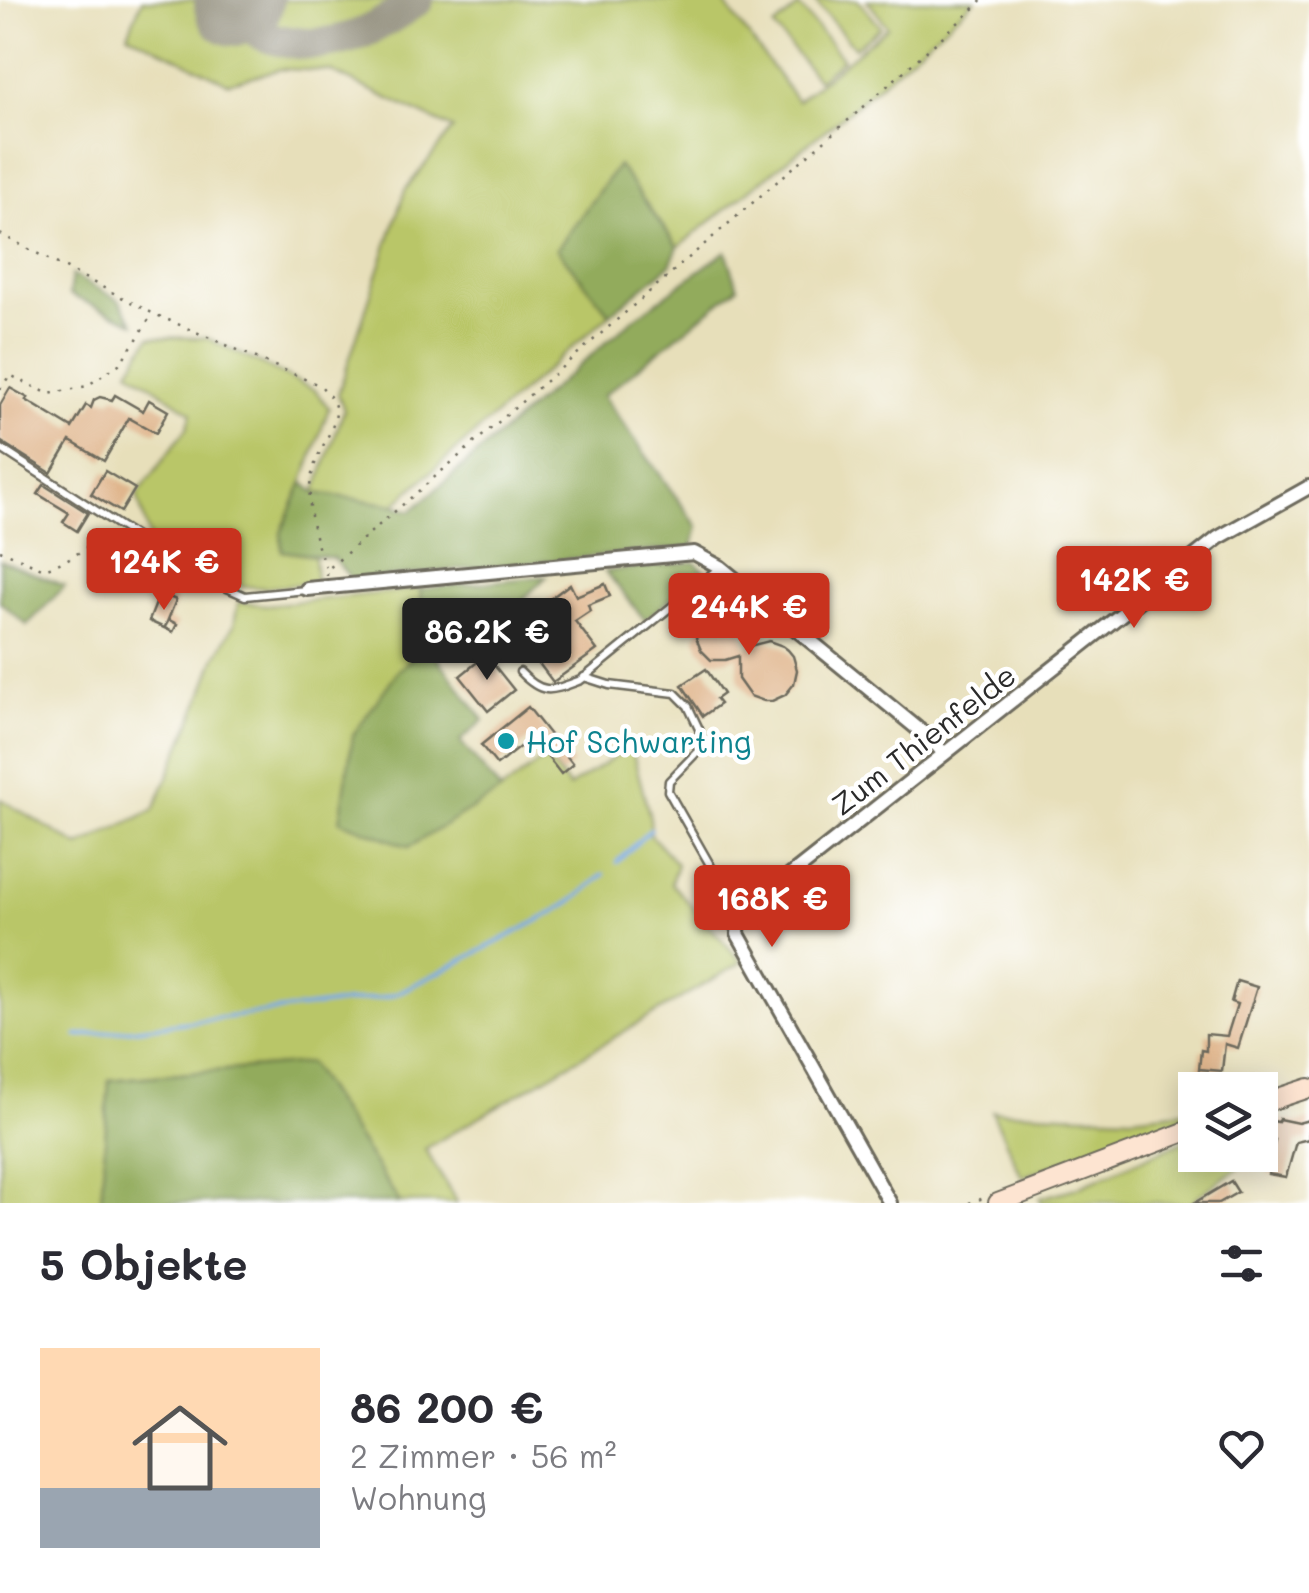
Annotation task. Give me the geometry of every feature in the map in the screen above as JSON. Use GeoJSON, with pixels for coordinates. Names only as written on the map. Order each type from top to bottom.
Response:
{"type":"FeatureCollection","features":[{"type":"Feature","properties":{"kind":"street","name":"Zum Thienfelde"},"geometry":{"type":"LineString","coordinates":[[739,916],[1218,538],[1309,487]]}},
{"type":"Feature","properties":{"kind":"street"},"geometry":{"type":"LineString","coordinates":[[307,590],[694,553],[720,567],[944,754]]}},
{"type":"Feature","properties":{"kind":"street"},"geometry":{"type":"LineString","coordinates":[[739,916],[738,934],[890,1203]]}},
{"type":"Feature","properties":{"kind":"street"},"geometry":{"type":"LineString","coordinates":[[1278,1098],[1309,1088]]}},
{"type":"Feature","properties":{"kind":"street"},"geometry":{"type":"LineString","coordinates":[[998,1203],[1178,1134]]}},
{"type":"Feature","properties":{"kind":"lane"},"geometry":{"type":"LineString","coordinates":[[0,448],[188,571],[245,596],[307,590]]}},
{"type":"Feature","properties":{"kind":"lane"},"geometry":{"type":"LineString","coordinates":[[520,672],[536,688],[554,690],[584,677],[720,567]]}},
{"type":"Feature","properties":{"kind":"lane"},"geometry":{"type":"LineString","coordinates":[[584,677],[609,686],[676,693],[688,706],[702,741],[698,751],[668,781],[668,790],[739,916]]}},
{"type":"Feature","properties":{"kind":"path"},"geometry":{"type":"LineString","coordinates":[[327,570],[981,0]]}},
{"type":"Feature","properties":{"kind":"path"},"geometry":{"type":"LineString","coordinates":[[0,234],[152,314],[321,386],[334,402],[336,415],[313,467],[309,502],[327,570],[326,588]]}},
{"type":"Feature","properties":{"kind":"path"},"geometry":{"type":"LineString","coordinates":[[0,389],[10,375],[49,394],[87,386],[119,364],[152,314]]}},
{"type":"Feature","properties":{"kind":"path"},"geometry":{"type":"LineString","coordinates":[[0,550],[44,569],[64,563],[114,522]]}},
{"type":"Feature","properties":{"kind":"green space"},"geometry":{"type":"Polygon","coordinates":[[[142,0],[209,0],[202,5],[223,38],[300,51],[341,48],[379,35],[429,0],[722,0],[797,101],[888,27],[867,0],[975,0],[848,112],[678,247],[617,166],[557,249],[610,314],[394,505],[315,493],[344,410],[338,394],[405,190],[453,129],[330,71],[281,69],[228,83],[128,34],[142,0]]]}},
{"type":"Feature","properties":{"kind":"green space"},"geometry":{"type":"Polygon","coordinates":[[[278,0],[403,0],[355,28],[309,36],[270,33],[262,15],[278,0]]]}},
{"type":"Feature","properties":{"kind":"green space"},"geometry":{"type":"Polygon","coordinates":[[[814,0],[858,0],[881,27],[855,48],[814,0]]]}},
{"type":"Feature","properties":{"kind":"green space"},"geometry":{"type":"Polygon","coordinates":[[[799,6],[843,59],[818,80],[774,27],[799,6]]]}},
{"type":"Feature","properties":{"kind":"green space"},"geometry":{"type":"Polygon","coordinates":[[[618,165],[678,247],[670,265],[610,314],[557,249],[618,165]]]}},
{"type":"Feature","properties":{"kind":"green space"},"geometry":{"type":"Polygon","coordinates":[[[726,251],[738,287],[603,396],[698,527],[692,547],[352,580],[333,558],[282,551],[281,533],[303,482],[316,493],[411,511],[632,320],[726,251]]]}},
{"type":"Feature","properties":{"kind":"green space"},"geometry":{"type":"Polygon","coordinates":[[[72,275],[119,300],[134,323],[69,295],[72,275]]]}},
{"type":"Feature","properties":{"kind":"green space"},"geometry":{"type":"Polygon","coordinates":[[[150,337],[207,338],[315,390],[329,408],[281,533],[282,551],[314,556],[316,579],[273,587],[238,585],[198,570],[150,540],[137,495],[187,428],[192,413],[129,370],[150,337]]]}},
{"type":"Feature","properties":{"kind":"green space"},"geometry":{"type":"Polygon","coordinates":[[[0,560],[65,586],[27,625],[0,602],[0,560]]]}},
{"type":"Feature","properties":{"kind":"green space"},"geometry":{"type":"Polygon","coordinates":[[[695,562],[705,571],[645,620],[605,571],[695,562]]]}},
{"type":"Feature","properties":{"kind":"green space"},"geometry":{"type":"Polygon","coordinates":[[[547,576],[508,614],[425,630],[420,589],[547,576]]]}},
{"type":"Feature","properties":{"kind":"green space"},"geometry":{"type":"Polygon","coordinates":[[[420,589],[427,644],[397,672],[501,791],[546,757],[569,787],[631,746],[651,835],[677,864],[671,883],[742,962],[425,1149],[457,1203],[400,1203],[309,1063],[109,1080],[101,1203],[0,1203],[0,799],[79,846],[154,810],[215,659],[234,624],[238,602],[266,605],[420,589]]]}},
{"type":"Feature","properties":{"kind":"green space"},"geometry":{"type":"Polygon","coordinates":[[[427,644],[484,720],[460,741],[501,791],[409,847],[340,821],[353,735],[397,672],[427,644]]]}},
{"type":"Feature","properties":{"kind":"green space"},"geometry":{"type":"Polygon","coordinates":[[[309,1063],[400,1203],[101,1203],[109,1080],[309,1063]]]}},
{"type":"Feature","properties":{"kind":"green space"},"geometry":{"type":"Polygon","coordinates":[[[992,1111],[1131,1117],[1178,1112],[1178,1121],[1022,1177],[992,1111]]]}},
{"type":"Feature","properties":{"kind":"green space"},"geometry":{"type":"Polygon","coordinates":[[[1178,1143],[1178,1172],[1232,1172],[1195,1198],[1196,1203],[1041,1203],[1040,1198],[1076,1188],[1178,1143]]]}},
{"type":"Feature","properties":{"kind":"building"},"geometry":{"type":"Polygon","coordinates":[[[10,388],[72,428],[86,405],[91,408],[100,397],[112,400],[115,395],[143,411],[149,400],[168,411],[156,433],[129,418],[104,461],[70,441],[51,473],[0,441],[0,405],[10,388]]]}},
{"type":"Feature","properties":{"kind":"building"},"geometry":{"type":"Polygon","coordinates":[[[105,471],[135,489],[121,512],[91,494],[105,471]]]}},
{"type":"Feature","properties":{"kind":"building"},"geometry":{"type":"Polygon","coordinates":[[[44,485],[88,513],[77,531],[63,522],[69,513],[38,494],[44,485]]]}},
{"type":"Feature","properties":{"kind":"building"},"geometry":{"type":"Polygon","coordinates":[[[156,558],[166,564],[153,590],[143,585],[156,558]]]}},
{"type":"Feature","properties":{"kind":"building"},"geometry":{"type":"Polygon","coordinates":[[[570,584],[576,596],[605,584],[610,596],[588,605],[590,611],[575,621],[597,650],[553,682],[516,633],[538,616],[534,611],[570,584]]]}},
{"type":"Feature","properties":{"kind":"building"},"geometry":{"type":"Polygon","coordinates":[[[160,593],[176,600],[165,627],[169,620],[177,624],[173,632],[149,621],[160,593]]]}},
{"type":"Feature","properties":{"kind":"building"},"geometry":{"type":"Polygon","coordinates":[[[716,613],[730,614],[740,623],[746,647],[769,641],[788,650],[797,670],[794,684],[785,695],[772,701],[750,696],[738,679],[738,656],[711,660],[701,650],[696,638],[700,625],[716,613]]]}},
{"type":"Feature","properties":{"kind":"building"},"geometry":{"type":"Polygon","coordinates":[[[486,655],[514,690],[488,711],[460,676],[486,655]]]}},
{"type":"Feature","properties":{"kind":"building"},"geometry":{"type":"Polygon","coordinates":[[[706,669],[723,694],[716,699],[720,704],[703,716],[682,685],[706,669]]]}},
{"type":"Feature","properties":{"kind":"building","name":"Hof Schwarting"},"geometry":{"type":"Polygon","coordinates":[[[528,707],[573,764],[561,774],[532,737],[497,765],[481,745],[528,707]]]}},
{"type":"Feature","properties":{"kind":"building"},"geometry":{"type":"Polygon","coordinates":[[[1237,981],[1257,987],[1238,1048],[1225,1044],[1222,1071],[1199,1069],[1201,1050],[1206,1051],[1206,1034],[1227,1036],[1237,1004],[1231,1002],[1237,981]]]}},
{"type":"Feature","properties":{"kind":"building"},"geometry":{"type":"Polygon","coordinates":[[[1309,1120],[1309,1139],[1296,1142],[1286,1177],[1268,1174],[1278,1172],[1278,1122],[1309,1120]]]}},
{"type":"Feature","properties":{"kind":"building"},"geometry":{"type":"Polygon","coordinates":[[[1231,1181],[1238,1192],[1219,1203],[1194,1203],[1231,1181]]]}},
{"type":"Feature","properties":{"kind":"waterway"},"geometry":{"type":"LineString","coordinates":[[617,862],[651,829]]}},
{"type":"Feature","properties":{"kind":"waterway"},"geometry":{"type":"LineString","coordinates":[[77,1036],[395,994],[551,914],[604,874]]}},
{"type":"Feature","properties":{"kind":"taxiway"},"geometry":{"type":"LineString","coordinates":[[235,5],[245,21],[264,35],[308,44],[358,35],[418,0]]}},
{"type":"Feature","properties":{"kind":"runway"},"geometry":{"type":"LineString","coordinates":[[235,5],[243,0]]}},
{"type":"Feature","properties":{"kind":"place","name":"Hof Schwarting"},"geometry":{"type":"Point","coordinates":[506,741]}}]}
